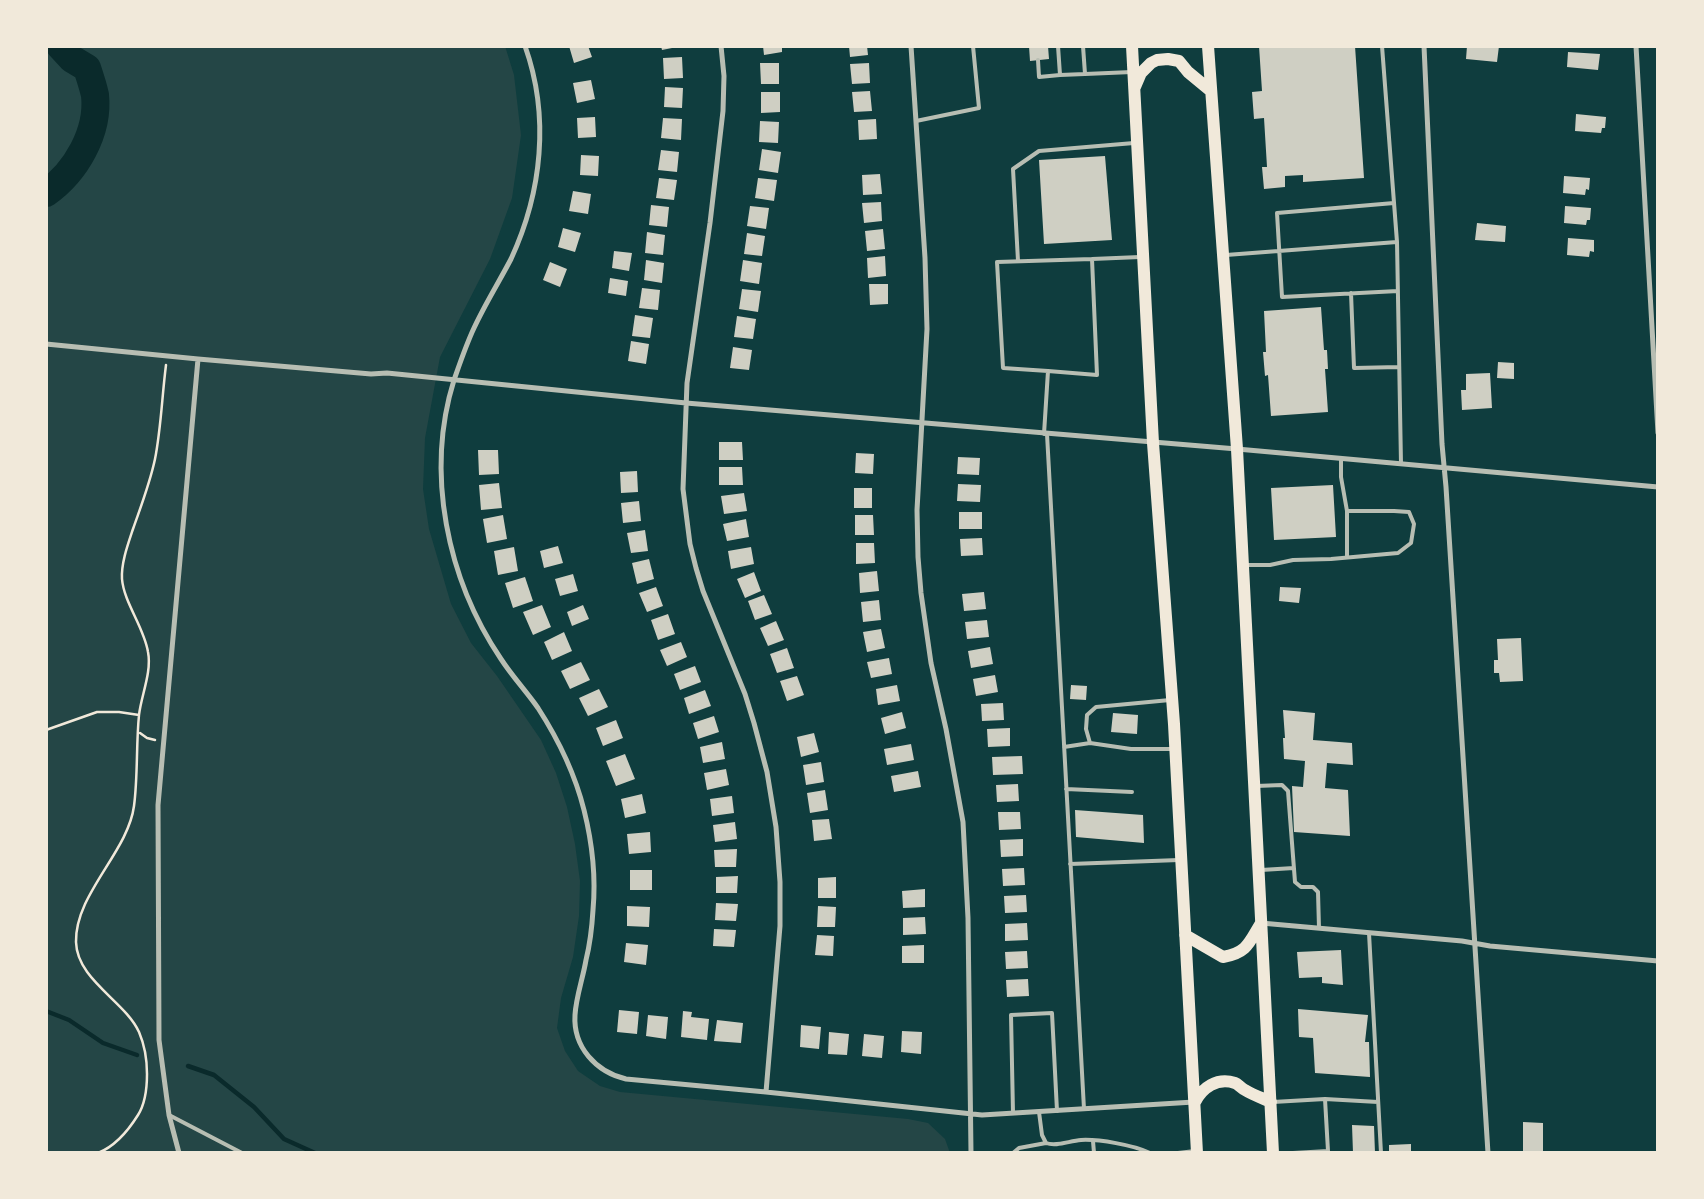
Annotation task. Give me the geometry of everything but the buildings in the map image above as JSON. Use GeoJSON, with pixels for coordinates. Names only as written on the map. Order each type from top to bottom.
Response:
{"type":"FeatureCollection","features":[{"type":"Feature","properties":{"kind":"main road"},"geometry":{"type":"LineString","coordinates":[[1132,46],[1153,442],[1175,748],[1197,1152]]}},
{"type":"Feature","properties":{"kind":"main road"},"geometry":{"type":"LineString","coordinates":[[1208,46],[1236,449],[1274,1153]]}},
{"type":"Feature","properties":{"kind":"main road"},"geometry":{"type":"LineString","coordinates":[[1134,88],[1141,73],[1151,63],[1157,60],[1168,59],[1179,61],[1188,72],[1211,91]]}},
{"type":"Feature","properties":{"kind":"main road"},"geometry":{"type":"LineString","coordinates":[[1185,935],[1222,957],[1237,954],[1247,946],[1261,923]]}},
{"type":"Feature","properties":{"kind":"main road"},"geometry":{"type":"LineString","coordinates":[[1195,1102],[1208,1085],[1226,1082],[1235,1083],[1244,1090],[1271,1102]]}},
{"type":"Feature","properties":{"kind":"street"},"geometry":{"type":"LineString","coordinates":[[525,46],[535,82],[540,126],[538,174],[522,235],[474,328],[454,380],[445,420],[442,466],[445,512],[456,565],[469,601],[502,661],[536,706],[560,746],[577,786],[588,831],[593,868],[594,907],[589,948],[575,1014],[575,1027],[586,1054],[606,1072],[618,1077],[982,1115],[1195,1102]]}},
{"type":"Feature","properties":{"kind":"street"},"geometry":{"type":"LineString","coordinates":[[721,46],[724,76],[724,111],[687,383],[684,489],[690,544],[703,591],[745,694],[754,723],[767,772],[776,828],[780,882],[780,926],[766,1092]]}},
{"type":"Feature","properties":{"kind":"street"},"geometry":{"type":"LineString","coordinates":[[910,46],[925,258],[927,330],[917,510],[921,593],[931,663],[946,729],[963,822],[968,918],[971,1153]]}},
{"type":"Feature","properties":{"kind":"street"},"geometry":{"type":"LineString","coordinates":[[1424,46],[1442,444],[1476,944],[1488,1153]]}},
{"type":"Feature","properties":{"kind":"street"},"geometry":{"type":"LineString","coordinates":[[1636,46],[1658,433]]}},
{"type":"Feature","properties":{"kind":"street"},"geometry":{"type":"LineString","coordinates":[[46,344],[371,374],[387,373],[686,403],[1236,449],[1658,487]]}},
{"type":"Feature","properties":{"kind":"street"},"geometry":{"type":"LineString","coordinates":[[179,1153],[169,1115],[159,1040],[158,805],[198,359]]}},
{"type":"Feature","properties":{"kind":"street"},"geometry":{"type":"LineString","coordinates":[[1261,923],[1462,941],[1658,962]]}},
{"type":"Feature","properties":{"kind":"lane"},"geometry":{"type":"LineString","coordinates":[[916,121],[979,108],[973,46]]}},
{"type":"Feature","properties":{"kind":"lane"},"geometry":{"type":"LineString","coordinates":[[1058,46],[1060,76]]}},
{"type":"Feature","properties":{"kind":"lane"},"geometry":{"type":"LineString","coordinates":[[1083,46],[1085,74]]}},
{"type":"Feature","properties":{"kind":"lane"},"geometry":{"type":"LineString","coordinates":[[1382,46],[1397,242],[1402,464]]}},
{"type":"Feature","properties":{"kind":"lane"},"geometry":{"type":"LineString","coordinates":[[1038,60],[1039,77],[1133,72]]}},
{"type":"Feature","properties":{"kind":"lane"},"geometry":{"type":"LineString","coordinates":[[1018,261],[1013,169],[1039,151],[1137,143]]}},
{"type":"Feature","properties":{"kind":"lane"},"geometry":{"type":"LineString","coordinates":[[1394,203],[1277,213],[1282,297],[1398,291]]}},
{"type":"Feature","properties":{"kind":"lane"},"geometry":{"type":"LineString","coordinates":[[1222,255],[1397,242]]}},
{"type":"Feature","properties":{"kind":"lane"},"geometry":{"type":"LineString","coordinates":[[1092,259],[1097,375],[1004,368],[997,262],[1143,257]]}},
{"type":"Feature","properties":{"kind":"lane"},"geometry":{"type":"LineString","coordinates":[[1350,293],[1354,368],[1399,367]]}},
{"type":"Feature","properties":{"kind":"lane"},"geometry":{"type":"LineString","coordinates":[[1048,371],[1046,434],[1084,1109]]}},
{"type":"Feature","properties":{"kind":"lane"},"geometry":{"type":"LineString","coordinates":[[1340,458],[1340,477],[1347,511],[1347,558]]}},
{"type":"Feature","properties":{"kind":"lane"},"geometry":{"type":"LineString","coordinates":[[1242,565],[1270,565],[1293,560],[1347,558],[1398,553],[1411,543],[1414,524],[1408,512],[1347,511]]}},
{"type":"Feature","properties":{"kind":"lane"},"geometry":{"type":"LineString","coordinates":[[1090,743],[1086,729],[1087,715],[1096,707],[1172,700]]}},
{"type":"Feature","properties":{"kind":"lane"},"geometry":{"type":"LineString","coordinates":[[1064,747],[1090,743],[1131,749],[1175,748]]}},
{"type":"Feature","properties":{"kind":"lane"},"geometry":{"type":"LineString","coordinates":[[1254,786],[1282,785],[1288,791],[1295,882],[1301,888],[1313,887],[1318,892],[1319,928]]}},
{"type":"Feature","properties":{"kind":"lane"},"geometry":{"type":"LineString","coordinates":[[1066,789],[1132,792]]}},
{"type":"Feature","properties":{"kind":"lane"},"geometry":{"type":"LineString","coordinates":[[1070,864],[1181,859]]}},
{"type":"Feature","properties":{"kind":"lane"},"geometry":{"type":"LineString","coordinates":[[1258,870],[1294,868]]}},
{"type":"Feature","properties":{"kind":"lane"},"geometry":{"type":"LineString","coordinates":[[1369,933],[1381,1153]]}},
{"type":"Feature","properties":{"kind":"lane"},"geometry":{"type":"LineString","coordinates":[[1013,1113],[1011,1015],[1052,1013],[1057,1111]]}},
{"type":"Feature","properties":{"kind":"lane"},"geometry":{"type":"LineString","coordinates":[[1271,1102],[1325,1099],[1378,1102]]}},
{"type":"Feature","properties":{"kind":"lane"},"geometry":{"type":"LineString","coordinates":[[1293,1153],[1328,1151],[1325,1099]]}},
{"type":"Feature","properties":{"kind":"lane"},"geometry":{"type":"LineString","coordinates":[[1039,1112],[1042,1135],[1046,1143]]}},
{"type":"Feature","properties":{"kind":"lane"},"geometry":{"type":"LineString","coordinates":[[169,1115],[242,1153]]}},
{"type":"Feature","properties":{"kind":"lane"},"geometry":{"type":"LineString","coordinates":[[1013,1153],[1019,1148],[1046,1143],[1051,1145],[1082,1140],[1124,1144],[1150,1153]]}},
{"type":"Feature","properties":{"kind":"lane"},"geometry":{"type":"LineString","coordinates":[[1094,1141],[1094,1153]]}},
{"type":"Feature","properties":{"kind":"lane"},"geometry":{"type":"LineString","coordinates":[[1178,1153],[1197,1152]]}},
{"type":"Feature","properties":{"kind":"path"},"geometry":{"type":"LineString","coordinates":[[98,1153],[106,1150],[128,1131],[142,1108],[147,1080],[147,1055],[138,1030],[82,965],[76,945],[76,926],[128,828],[134,808],[139,715],[146,687],[149,654],[122,579],[126,552],[155,458],[167,356]]}},
{"type":"Feature","properties":{"kind":"path"},"geometry":{"type":"LineString","coordinates":[[46,730],[97,712],[119,712],[139,715]]}},
{"type":"Feature","properties":{"kind":"path"},"geometry":{"type":"LineString","coordinates":[[139,732],[147,738],[164,742]]}},
{"type":"Feature","properties":{"kind":"shaded area"},"geometry":{"type":"Polygon","coordinates":[[[46,46],[505,46],[514,75],[521,135],[512,198],[490,259],[440,357],[425,438],[423,489],[429,529],[451,604],[471,643],[497,676],[541,740],[556,773],[567,807],[580,881],[579,916],[573,957],[561,998],[557,1028],[565,1051],[578,1071],[600,1086],[620,1092],[908,1119],[928,1123],[945,1139],[950,1153],[46,1153],[46,46]]]}},
{"type":"Feature","properties":{"kind":"waterway"},"geometry":{"type":"LineString","coordinates":[[46,193],[76,163],[89,137],[95,109],[95,95],[87,68],[72,59],[60,46]]}},
{"type":"Feature","properties":{"kind":"waterway"},"geometry":{"type":"LineString","coordinates":[[46,1011],[69,1020],[103,1043],[137,1055]]}},
{"type":"Feature","properties":{"kind":"waterway"},"geometry":{"type":"LineString","coordinates":[[188,1066],[214,1075],[254,1107],[284,1139],[315,1153]]}}]}
